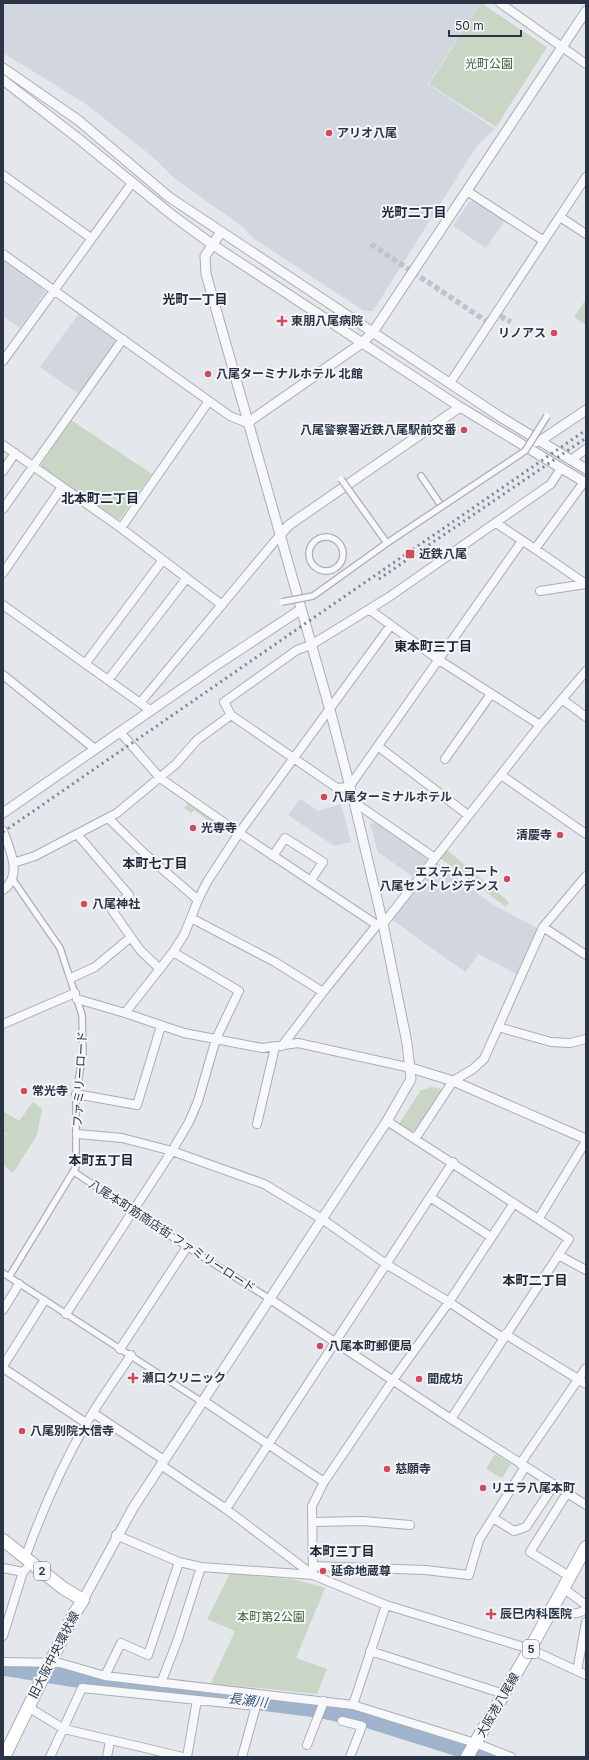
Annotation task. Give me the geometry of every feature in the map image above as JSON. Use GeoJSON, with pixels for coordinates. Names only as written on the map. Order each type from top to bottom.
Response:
{"type":"FeatureCollection","features":[{"type":"Feature","properties":{"kind":"main road","name":"旧大阪中央環状線"},"geometry":{"type":"LineString","coordinates":[[3,1540],[63,1588],[83,1600],[4,1757]]}},
{"type":"Feature","properties":{"kind":"main road","name":"大阪港八尾線"},"geometry":{"type":"LineString","coordinates":[[471,1751],[530,1650],[586,1547]]}},
{"type":"Feature","properties":{"kind":"street"},"geometry":{"type":"LineString","coordinates":[[500,3],[586,64]]}},
{"type":"Feature","properties":{"kind":"street"},"geometry":{"type":"LineString","coordinates":[[247,423],[362,343],[373,332],[586,11]]}},
{"type":"Feature","properties":{"kind":"street"},"geometry":{"type":"LineString","coordinates":[[3,68],[78,120],[158,188],[221,232],[450,383],[586,469]]}},
{"type":"Feature","properties":{"kind":"street"},"geometry":{"type":"LineString","coordinates":[[3,80],[79,139],[132,183],[213,245],[460,407],[585,482],[535,549]]}},
{"type":"Feature","properties":{"kind":"street"},"geometry":{"type":"LineString","coordinates":[[3,175],[91,238]]}},
{"type":"Feature","properties":{"kind":"street"},"geometry":{"type":"LineString","coordinates":[[450,383],[586,177]]}},
{"type":"Feature","properties":{"kind":"street"},"geometry":{"type":"LineString","coordinates":[[3,361],[132,183]]}},
{"type":"Feature","properties":{"kind":"street"},"geometry":{"type":"LineString","coordinates":[[467,191],[544,241]]}},
{"type":"Feature","properties":{"kind":"street"},"geometry":{"type":"LineString","coordinates":[[560,217],[586,234]]}},
{"type":"Feature","properties":{"kind":"street"},"geometry":{"type":"LineString","coordinates":[[83,1600],[116,1535],[322,1220],[407,1088],[411,1079],[411,1068],[354,802],[330,710],[300,610],[206,274],[205,256],[221,232]]}},
{"type":"Feature","properties":{"kind":"street"},"geometry":{"type":"LineString","coordinates":[[3,254],[208,401],[230,416],[247,423]]}},
{"type":"Feature","properties":{"kind":"street"},"geometry":{"type":"LineString","coordinates":[[3,509],[123,339]]}},
{"type":"Feature","properties":{"kind":"street"},"geometry":{"type":"LineString","coordinates":[[121,528],[208,401]]}},
{"type":"Feature","properties":{"kind":"street"},"geometry":{"type":"LineString","coordinates":[[140,703],[289,524],[460,407]]}},
{"type":"Feature","properties":{"kind":"street"},"geometry":{"type":"LineString","coordinates":[[521,444],[540,441],[586,410]]}},
{"type":"Feature","properties":{"kind":"street"},"geometry":{"type":"LineString","coordinates":[[282,602],[313,596],[387,546],[439,505],[526,451],[548,416]]}},
{"type":"Feature","properties":{"kind":"street"},"geometry":{"type":"LineString","coordinates":[[3,445],[121,528],[222,605]]}},
{"type":"Feature","properties":{"kind":"street"},"geometry":{"type":"LineString","coordinates":[[571,460],[586,449]]}},
{"type":"Feature","properties":{"kind":"street"},"geometry":{"type":"LineString","coordinates":[[3,470],[15,454]]}},
{"type":"Feature","properties":{"kind":"street"},"geometry":{"type":"LineString","coordinates":[[522,541],[379,747],[349,787],[337,788],[231,715],[224,702],[297,650],[311,645],[370,610],[496,523],[551,484],[561,468]]}},
{"type":"Feature","properties":{"kind":"street"},"geometry":{"type":"LineString","coordinates":[[420,476],[439,505]]}},
{"type":"Feature","properties":{"kind":"street"},"geometry":{"type":"LineString","coordinates":[[341,479],[387,546]]}},
{"type":"Feature","properties":{"kind":"street"},"geometry":{"type":"LineString","coordinates":[[3,573],[62,486]]}},
{"type":"Feature","properties":{"kind":"street"},"geometry":{"type":"LineString","coordinates":[[496,523],[586,584]]}},
{"type":"Feature","properties":{"kind":"street"},"geometry":{"type":"LineString","coordinates":[[331,537],[341,545],[343,557],[336,568],[330,570],[318,569],[310,560],[310,547],[319,538],[331,537]]}},
{"type":"Feature","properties":{"kind":"street"},"geometry":{"type":"LineString","coordinates":[[85,664],[162,560]]}},
{"type":"Feature","properties":{"kind":"street"},"geometry":{"type":"LineString","coordinates":[[108,680],[186,579]]}},
{"type":"Feature","properties":{"kind":"street"},"geometry":{"type":"LineString","coordinates":[[540,591],[586,584]]}},
{"type":"Feature","properties":{"kind":"street"},"geometry":{"type":"LineString","coordinates":[[4,608],[150,710]]}},
{"type":"Feature","properties":{"kind":"street"},"geometry":{"type":"LineString","coordinates":[[3,813],[261,634],[300,610]]}},
{"type":"Feature","properties":{"kind":"street"},"geometry":{"type":"LineString","coordinates":[[370,610],[439,660],[540,725]]}},
{"type":"Feature","properties":{"kind":"street"},"geometry":{"type":"LineString","coordinates":[[125,1013],[173,952],[184,935],[207,882],[239,833],[391,625]]}},
{"type":"Feature","properties":{"kind":"street"},"geometry":{"type":"LineString","coordinates":[[257,1124],[279,1046],[380,925],[540,725],[586,671]]}},
{"type":"Feature","properties":{"kind":"street"},"geometry":{"type":"LineString","coordinates":[[3,675],[94,749]]}},
{"type":"Feature","properties":{"kind":"street"},"geometry":{"type":"LineString","coordinates":[[445,759],[491,694]]}},
{"type":"Feature","properties":{"kind":"street"},"geometry":{"type":"LineString","coordinates":[[562,699],[586,717]]}},
{"type":"Feature","properties":{"kind":"street"},"geometry":{"type":"LineString","coordinates":[[13,863],[35,856],[117,813],[160,778],[197,740],[231,715]]}},
{"type":"Feature","properties":{"kind":"street"},"geometry":{"type":"LineString","coordinates":[[120,732],[160,778],[273,856],[380,925]]}},
{"type":"Feature","properties":{"kind":"street"},"geometry":{"type":"LineString","coordinates":[[379,747],[468,815]]}},
{"type":"Feature","properties":{"kind":"street"},"geometry":{"type":"LineString","coordinates":[[501,775],[586,834]]}},
{"type":"Feature","properties":{"kind":"street"},"geometry":{"type":"LineString","coordinates":[[354,802],[434,858]]}},
{"type":"Feature","properties":{"kind":"street"},"geometry":{"type":"LineString","coordinates":[[108,818],[145,854],[198,900]]}},
{"type":"Feature","properties":{"kind":"street"},"geometry":{"type":"LineString","coordinates":[[3,830],[13,863],[13,880],[3,890]]}},
{"type":"Feature","properties":{"kind":"street"},"geometry":{"type":"LineString","coordinates":[[77,834],[129,895],[112,910],[140,950],[160,969]]}},
{"type":"Feature","properties":{"kind":"street"},"geometry":{"type":"LineString","coordinates":[[273,856],[285,838],[323,862],[310,880]]}},
{"type":"Feature","properties":{"kind":"street"},"geometry":{"type":"LineString","coordinates":[[415,1139],[453,1081],[473,1069],[484,1059],[543,927],[586,876]]}},
{"type":"Feature","properties":{"kind":"street","name":"ファミリーロード"},"geometry":{"type":"LineString","coordinates":[[9,1277],[76,1167],[76,1094],[83,1054],[82,1015],[60,948],[13,880]]}},
{"type":"Feature","properties":{"kind":"street"},"geometry":{"type":"LineString","coordinates":[[191,918],[275,962],[323,992]]}},
{"type":"Feature","properties":{"kind":"street"},"geometry":{"type":"LineString","coordinates":[[543,927],[586,955]]}},
{"type":"Feature","properties":{"kind":"street"},"geometry":{"type":"LineString","coordinates":[[71,978],[95,967],[130,937]]}},
{"type":"Feature","properties":{"kind":"street"},"geometry":{"type":"LineString","coordinates":[[66,1314],[172,1151],[189,1122],[198,1101],[216,1039],[239,991],[173,952]]}},
{"type":"Feature","properties":{"kind":"street"},"geometry":{"type":"LineString","coordinates":[[3,1024],[76,996],[184,1033],[262,1048],[298,1044],[411,1068],[453,1081],[586,1140],[539,1218]]}},
{"type":"Feature","properties":{"kind":"street"},"geometry":{"type":"LineString","coordinates":[[76,1094],[138,1105],[161,1026]]}},
{"type":"Feature","properties":{"kind":"street"},"geometry":{"type":"LineString","coordinates":[[498,1027],[551,1042],[570,1043],[586,1039]]}},
{"type":"Feature","properties":{"kind":"street"},"geometry":{"type":"LineString","coordinates":[[386,1121],[453,1162],[569,1239],[451,1419]]}},
{"type":"Feature","properties":{"kind":"street"},"geometry":{"type":"LineString","coordinates":[[77,1134],[122,1138],[172,1151],[264,1184],[322,1220],[386,1264],[586,1384]]}},
{"type":"Feature","properties":{"kind":"street"},"geometry":{"type":"LineString","coordinates":[[226,1509],[453,1162]]}},
{"type":"Feature","properties":{"kind":"street","name":"八尾本町筋商店街 ファミリーロード"},"geometry":{"type":"LineString","coordinates":[[74,1172],[187,1247],[270,1299]]}},
{"type":"Feature","properties":{"kind":"street"},"geometry":{"type":"LineString","coordinates":[[430,1197],[491,1237]]}},
{"type":"Feature","properties":{"kind":"street"},"geometry":{"type":"LineString","coordinates":[[313,1575],[312,1506],[324,1482],[393,1380],[449,1302],[514,1202]]}},
{"type":"Feature","properties":{"kind":"street"},"geometry":{"type":"LineString","coordinates":[[120,1349],[187,1247]]}},
{"type":"Feature","properties":{"kind":"street"},"geometry":{"type":"LineString","coordinates":[[558,1254],[586,1270]]}},
{"type":"Feature","properties":{"kind":"street"},"geometry":{"type":"LineString","coordinates":[[3,1273],[44,1301],[269,1443],[324,1482]]}},
{"type":"Feature","properties":{"kind":"street"},"geometry":{"type":"LineString","coordinates":[[3,1310],[19,1284]]}},
{"type":"Feature","properties":{"kind":"street"},"geometry":{"type":"LineString","coordinates":[[270,1299],[451,1419],[586,1505]]}},
{"type":"Feature","properties":{"kind":"street"},"geometry":{"type":"LineString","coordinates":[[44,1301],[3,1367],[86,1423]]}},
{"type":"Feature","properties":{"kind":"street"},"geometry":{"type":"LineString","coordinates":[[3,1636],[28,1560],[39,1520],[59,1474],[86,1423],[131,1355]]}},
{"type":"Feature","properties":{"kind":"street"},"geometry":{"type":"LineString","coordinates":[[314,1566],[425,1570],[469,1575],[479,1540],[523,1465],[586,1368]]}},
{"type":"Feature","properties":{"kind":"street"},"geometry":{"type":"LineString","coordinates":[[93,1413],[226,1509],[313,1575],[386,1605],[530,1650],[586,1675]]}},
{"type":"Feature","properties":{"kind":"street"},"geometry":{"type":"LineString","coordinates":[[493,1518],[514,1531],[526,1527],[554,1485]]}},
{"type":"Feature","properties":{"kind":"street"},"geometry":{"type":"LineString","coordinates":[[568,1493],[530,1552],[569,1576]]}},
{"type":"Feature","properties":{"kind":"street"},"geometry":{"type":"LineString","coordinates":[[313,1522],[363,1521],[410,1525]]}},
{"type":"Feature","properties":{"kind":"street"},"geometry":{"type":"LineString","coordinates":[[116,1535],[179,1562],[201,1567],[313,1575]]}},
{"type":"Feature","properties":{"kind":"street"},"geometry":{"type":"LineString","coordinates":[[105,1676],[121,1643],[148,1655],[179,1562]]}},
{"type":"Feature","properties":{"kind":"street"},"geometry":{"type":"LineString","coordinates":[[161,1683],[178,1639],[201,1567]]}},
{"type":"Feature","properties":{"kind":"street"},"geometry":{"type":"LineString","coordinates":[[3,1568],[23,1572]]}},
{"type":"Feature","properties":{"kind":"street"},"geometry":{"type":"LineString","coordinates":[[563,1588],[586,1605]]}},
{"type":"Feature","properties":{"kind":"street"},"geometry":{"type":"LineString","coordinates":[[353,1705],[386,1605]]}},
{"type":"Feature","properties":{"kind":"street"},"geometry":{"type":"LineString","coordinates":[[553,1609],[571,1614],[580,1614],[586,1609]]}},
{"type":"Feature","properties":{"kind":"street"},"geometry":{"type":"LineString","coordinates":[[577,1671],[586,1622]]}},
{"type":"Feature","properties":{"kind":"street"},"geometry":{"type":"LineString","coordinates":[[370,1651],[504,1694]]}},
{"type":"Feature","properties":{"kind":"street"},"geometry":{"type":"LineString","coordinates":[[3,1662],[48,1667],[60,1663],[105,1676],[322,1706],[353,1705],[471,1751],[511,1757]]}},
{"type":"Feature","properties":{"kind":"street"},"geometry":{"type":"LineString","coordinates":[[50,1757],[82,1688],[256,1706],[242,1757]]}},
{"type":"Feature","properties":{"kind":"street"},"geometry":{"type":"LineString","coordinates":[[187,1757],[197,1700]]}},
{"type":"Feature","properties":{"kind":"street"},"geometry":{"type":"LineString","coordinates":[[307,1745],[322,1706]]}},
{"type":"Feature","properties":{"kind":"street"},"geometry":{"type":"LineString","coordinates":[[28,1708],[64,1729],[110,1741],[145,1753],[182,1757]]}},
{"type":"Feature","properties":{"kind":"street"},"geometry":{"type":"LineString","coordinates":[[342,1721],[362,1726],[350,1757]]}},
{"type":"Feature","properties":{"kind":"street"},"geometry":{"type":"LineString","coordinates":[[107,1757],[110,1741]]}},
{"type":"Feature","properties":{"kind":"shaded area"},"geometry":{"type":"Polygon","coordinates":[[[3,3],[481,3],[428,84],[495,129],[476,147],[373,311],[364,311],[252,237],[243,227],[174,178],[154,158],[86,104],[3,53],[3,3]]]}},
{"type":"Feature","properties":{"kind":"shaded area"},"geometry":{"type":"Polygon","coordinates":[[[475,200],[505,220],[486,248],[453,226],[469,202],[475,200]]]}},
{"type":"Feature","properties":{"kind":"shaded area"},"geometry":{"type":"Polygon","coordinates":[[[3,258],[43,287],[45,293],[20,328],[3,316],[3,258]]]}},
{"type":"Feature","properties":{"kind":"shaded area"},"geometry":{"type":"Polygon","coordinates":[[[79,313],[113,336],[116,344],[79,394],[40,367],[79,313]]]}},
{"type":"Feature","properties":{"kind":"shaded area"},"geometry":{"type":"Polygon","coordinates":[[[300,799],[318,811],[341,804],[351,842],[334,846],[288,815],[300,799]]]}},
{"type":"Feature","properties":{"kind":"shaded area"},"geometry":{"type":"Polygon","coordinates":[[[377,822],[426,855],[427,860],[413,877],[378,852],[370,824],[377,822]]]}},
{"type":"Feature","properties":{"kind":"shaded area"},"geometry":{"type":"Polygon","coordinates":[[[436,862],[493,905],[539,929],[518,975],[479,954],[465,972],[394,921],[392,914],[436,862]]]}},
{"type":"Feature","properties":{"kind":"green space","name":"光町公園"},"geometry":{"type":"Polygon","coordinates":[[[481,3],[547,47],[496,127],[429,84],[481,3]]]}},
{"type":"Feature","properties":{"kind":"green space"},"geometry":{"type":"Polygon","coordinates":[[[586,299],[586,325],[574,317],[586,299]]]}},
{"type":"Feature","properties":{"kind":"green space"},"geometry":{"type":"Polygon","coordinates":[[[71,420],[152,474],[119,520],[42,468],[41,465],[71,420]]]}},
{"type":"Feature","properties":{"kind":"green space"},"geometry":{"type":"Polygon","coordinates":[[[189,802],[223,826],[218,832],[211,827],[213,824],[194,810],[191,813],[184,808],[189,802]]]}},
{"type":"Feature","properties":{"kind":"green space"},"geometry":{"type":"Polygon","coordinates":[[[446,849],[509,902],[506,907],[440,858],[446,849]]]}},
{"type":"Feature","properties":{"kind":"green space"},"geometry":{"type":"Polygon","coordinates":[[[432,1087],[443,1089],[416,1130],[411,1131],[399,1124],[421,1090],[432,1087]]]}},
{"type":"Feature","properties":{"kind":"green space"},"geometry":{"type":"Polygon","coordinates":[[[33,1102],[42,1109],[37,1135],[13,1173],[3,1165],[3,1132],[18,1141],[3,1131],[3,1111],[19,1121],[33,1102]]]}},
{"type":"Feature","properties":{"kind":"green space"},"geometry":{"type":"Polygon","coordinates":[[[495,1454],[511,1464],[502,1478],[486,1469],[495,1454]]]}},
{"type":"Feature","properties":{"kind":"green space","name":"本町第2公園"},"geometry":{"type":"Polygon","coordinates":[[[230,1573],[297,1580],[325,1588],[296,1658],[327,1669],[317,1694],[211,1683],[235,1631],[207,1619],[230,1573]]]}},
{"type":"Feature","properties":{"kind":"waterway","name":"長瀬川"},"geometry":{"type":"LineString","coordinates":[[3,1667],[70,1678],[317,1709],[369,1720],[487,1757]]}},
{"type":"Feature","properties":{"kind":"tunnel"},"geometry":{"type":"LineString","coordinates":[[371,244],[486,321],[502,317],[511,322]]}},
{"type":"Feature","properties":{"kind":"railway"},"geometry":{"type":"LineString","coordinates":[[3,832],[586,430]]}},
{"type":"Feature","properties":{"kind":"railway"},"geometry":{"type":"LineString","coordinates":[[379,579],[586,438]]}},
{"type":"Feature","properties":{"kind":"place","name":"アリオ八尾"},"geometry":{"type":"Point","coordinates":[329,133]}},
{"type":"Feature","properties":{"kind":"place","name":"東朋八尾病院"},"geometry":{"type":"Point","coordinates":[282,321]}},
{"type":"Feature","properties":{"kind":"place","name":"リノアス"},"geometry":{"type":"Point","coordinates":[554,333]}},
{"type":"Feature","properties":{"kind":"place","name":"八尾ターミナルホテル 北館"},"geometry":{"type":"Point","coordinates":[208,374]}},
{"type":"Feature","properties":{"kind":"place","name":"八尾警察署近鉄八尾駅前交番"},"geometry":{"type":"Point","coordinates":[464,430]}},
{"type":"Feature","properties":{"kind":"place","name":"近鉄八尾"},"geometry":{"type":"Point","coordinates":[410,554]}},
{"type":"Feature","properties":{"kind":"place","name":"八尾ターミナルホテル"},"geometry":{"type":"Point","coordinates":[324,797]}},
{"type":"Feature","properties":{"kind":"place","name":"光専寺"},"geometry":{"type":"Point","coordinates":[193,828]}},
{"type":"Feature","properties":{"kind":"place","name":"清慶寺"},"geometry":{"type":"Point","coordinates":[560,835]}},
{"type":"Feature","properties":{"kind":"place","name":"エステムコート 八尾セントレジデンス"},"geometry":{"type":"Point","coordinates":[507,879]}},
{"type":"Feature","properties":{"kind":"place","name":"八尾神社"},"geometry":{"type":"Point","coordinates":[84,904]}},
{"type":"Feature","properties":{"kind":"place","name":"常光寺"},"geometry":{"type":"Point","coordinates":[24,1091]}},
{"type":"Feature","properties":{"kind":"place","name":"八尾本町郵便局"},"geometry":{"type":"Point","coordinates":[320,1346]}},
{"type":"Feature","properties":{"kind":"place","name":"瀬口クリニック"},"geometry":{"type":"Point","coordinates":[133,1378]}},
{"type":"Feature","properties":{"kind":"place","name":"聞成坊"},"geometry":{"type":"Point","coordinates":[419,1379]}},
{"type":"Feature","properties":{"kind":"place","name":"八尾別院大信寺"},"geometry":{"type":"Point","coordinates":[22,1431]}},
{"type":"Feature","properties":{"kind":"place","name":"慈願寺"},"geometry":{"type":"Point","coordinates":[387,1469]}},
{"type":"Feature","properties":{"kind":"place","name":"リエラ八尾本町"},"geometry":{"type":"Point","coordinates":[483,1488]}},
{"type":"Feature","properties":{"kind":"place","name":"延命地蔵尊"},"geometry":{"type":"Point","coordinates":[323,1571]}},
{"type":"Feature","properties":{"kind":"place","name":"辰巳内科医院"},"geometry":{"type":"Point","coordinates":[491,1614]}},
{"type":"Feature","properties":{"kind":"district","name":"光町二丁目"},"geometry":{"type":"Point","coordinates":[414,212]}},
{"type":"Feature","properties":{"kind":"district","name":"光町一丁目"},"geometry":{"type":"Point","coordinates":[195,299]}},
{"type":"Feature","properties":{"kind":"district","name":"北本町二丁目"},"geometry":{"type":"Point","coordinates":[100,498]}},
{"type":"Feature","properties":{"kind":"district","name":"東本町三丁目"},"geometry":{"type":"Point","coordinates":[433,646]}},
{"type":"Feature","properties":{"kind":"district","name":"本町七丁目"},"geometry":{"type":"Point","coordinates":[155,863]}},
{"type":"Feature","properties":{"kind":"district","name":"本町五丁目"},"geometry":{"type":"Point","coordinates":[101,1160]}},
{"type":"Feature","properties":{"kind":"district","name":"本町二丁目"},"geometry":{"type":"Point","coordinates":[535,1280]}},
{"type":"Feature","properties":{"kind":"district","name":"本町三丁目"},"geometry":{"type":"Point","coordinates":[342,1551]}}]}
